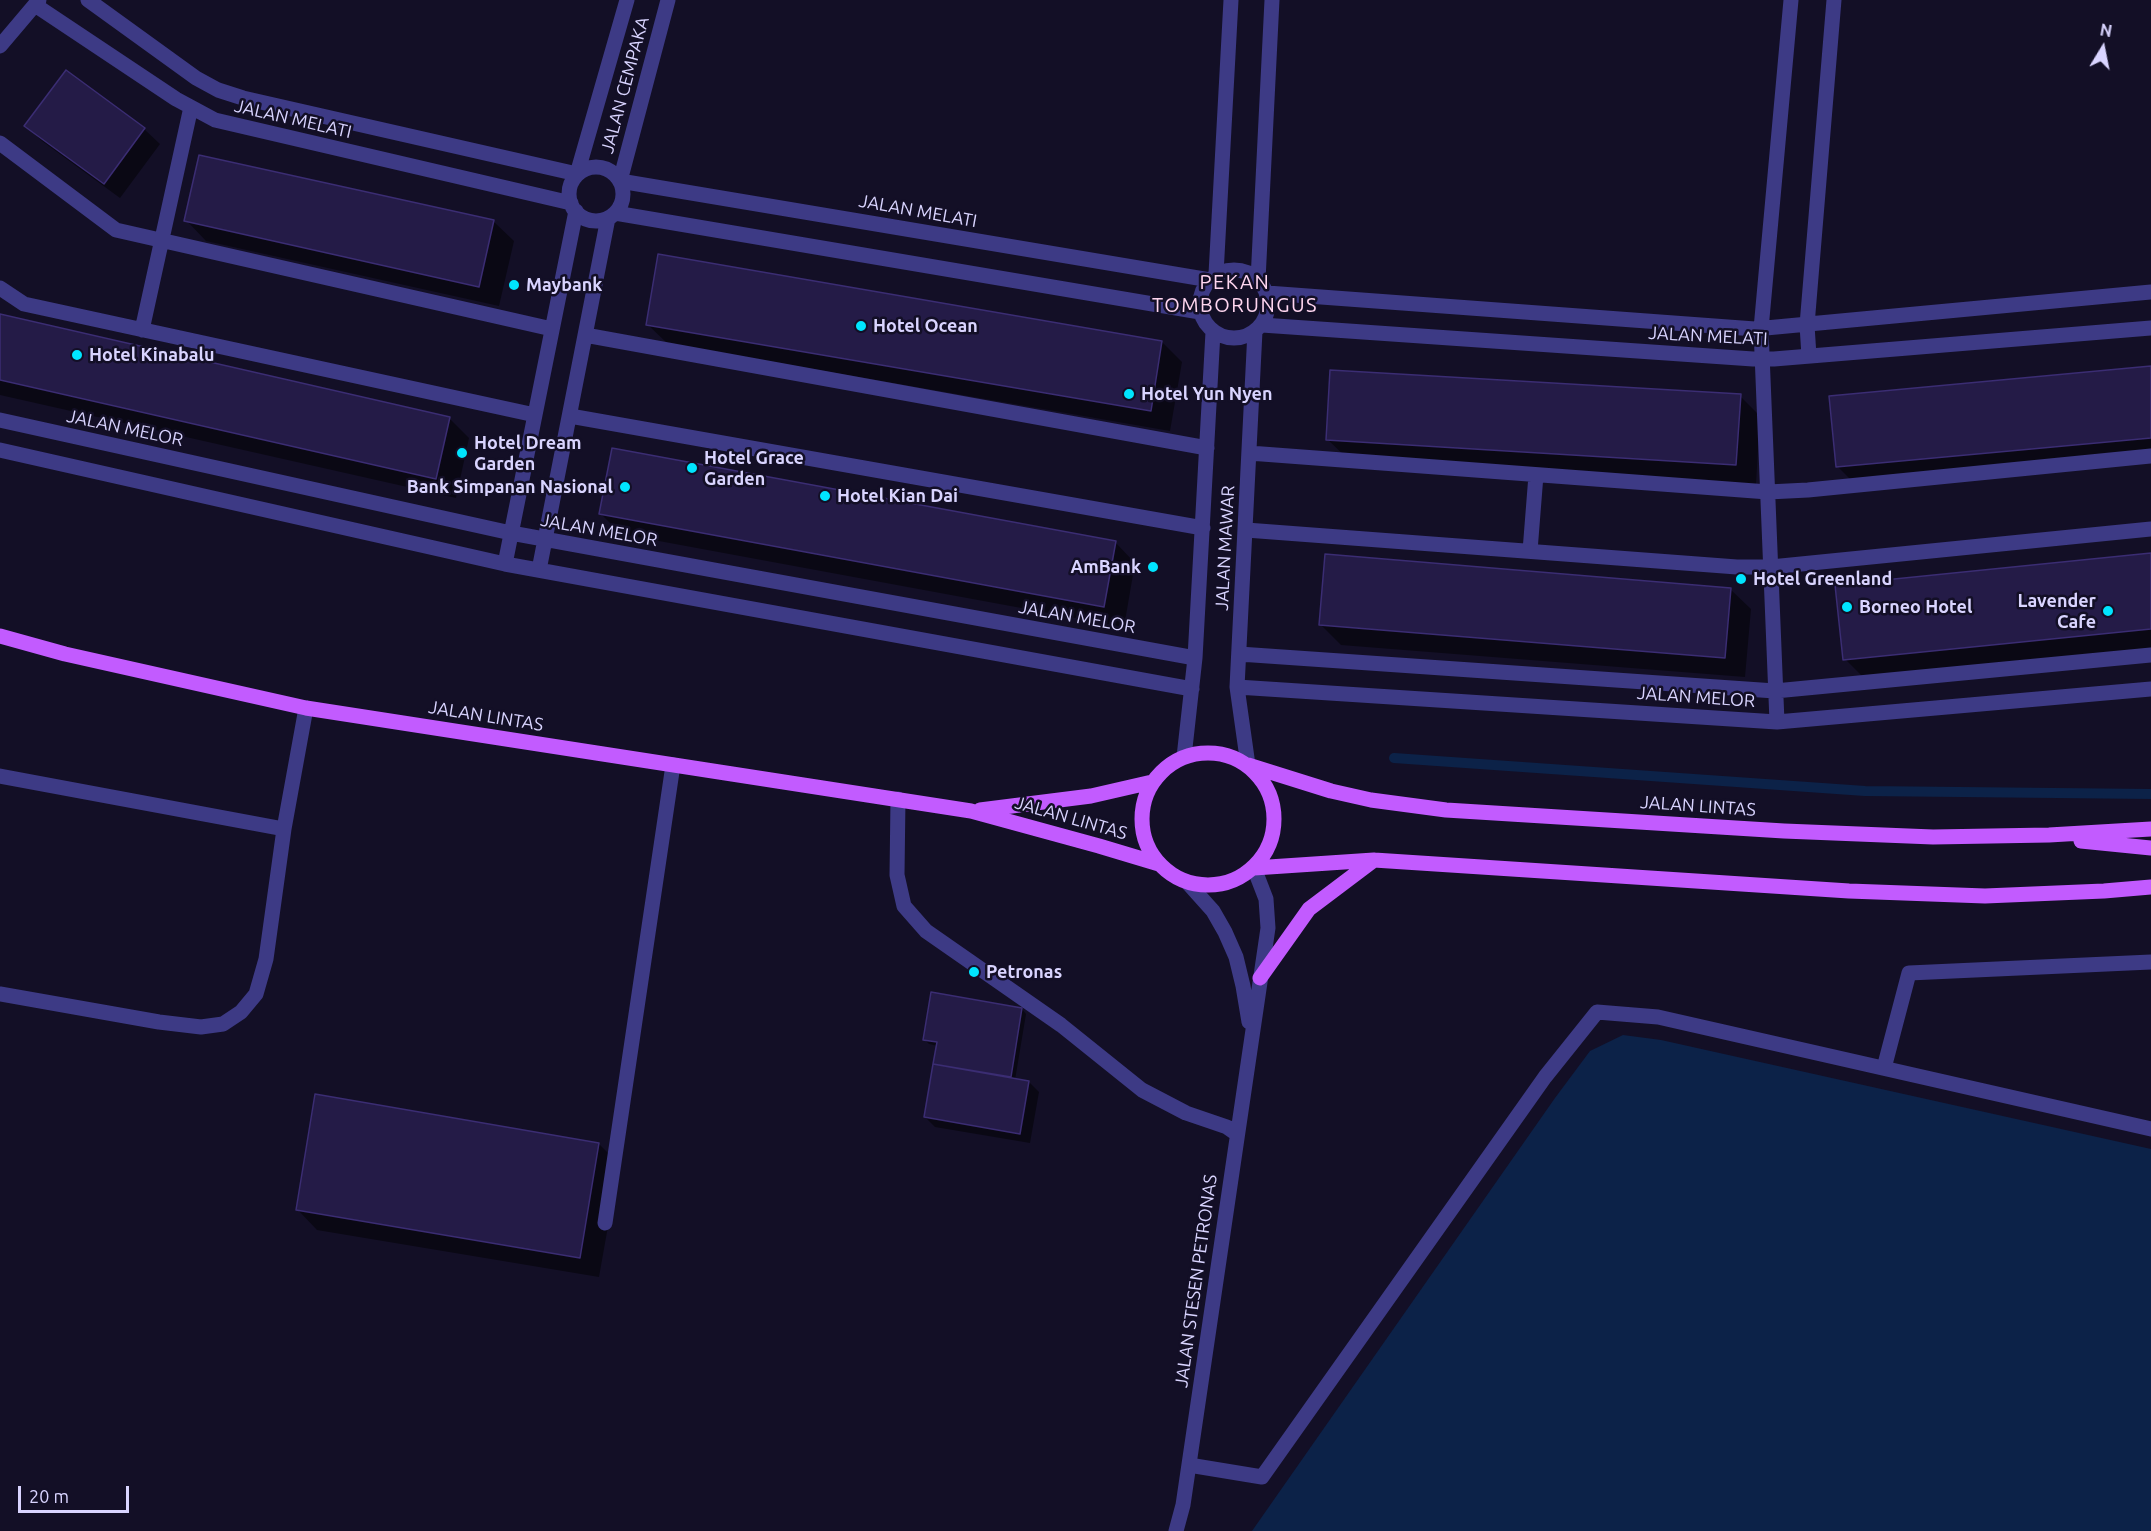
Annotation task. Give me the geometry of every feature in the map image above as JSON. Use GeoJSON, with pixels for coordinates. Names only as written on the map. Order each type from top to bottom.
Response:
{"type":"FeatureCollection","features":[{"type":"Feature","properties":{"kind":"main road","name":"JALAN LINTAS"},"geometry":{"type":"LineString","coordinates":[[0,636],[65,654],[306,708],[971,811],[1159,864]]}},
{"type":"Feature","properties":{"kind":"main road"},"geometry":{"type":"LineString","coordinates":[[1200,753],[1217,753],[1233,757],[1248,765],[1262,779],[1271,796],[1275,815],[1273,834],[1266,853],[1254,868],[1239,878],[1222,884],[1204,885],[1186,882],[1172,875],[1159,864],[1147,846],[1141,824],[1143,802],[1152,782],[1166,767],[1184,757],[1200,753]]}},
{"type":"Feature","properties":{"kind":"main road","name":"JALAN LINTAS"},"geometry":{"type":"LineString","coordinates":[[1248,765],[1331,791],[1371,800],[1446,810],[1785,831],[1933,837],[2151,829]]}},
{"type":"Feature","properties":{"kind":"main road","name":"JALAN LINTAS"},"geometry":{"type":"LineString","coordinates":[[971,811],[1091,796],[1152,782]]}},
{"type":"Feature","properties":{"kind":"main road"},"geometry":{"type":"LineString","coordinates":[[2030,835],[2151,848]]}},
{"type":"Feature","properties":{"kind":"main road"},"geometry":{"type":"LineString","coordinates":[[1254,868],[1374,860],[1849,891],[1985,896],[2151,887]]}},
{"type":"Feature","properties":{"kind":"main road"},"geometry":{"type":"LineString","coordinates":[[1260,978],[1310,909],[1374,860]]}},
{"type":"Feature","properties":{"kind":"street","name":"JALAN MELATI"},"geometry":{"type":"LineString","coordinates":[[88,0],[196,78],[218,90],[243,98],[577,174]]}},
{"type":"Feature","properties":{"kind":"street","name":"JALAN CEMPAKA"},"geometry":{"type":"LineString","coordinates":[[577,174],[627,0]]}},
{"type":"Feature","properties":{"kind":"street","name":"JALAN CEMPAKA"},"geometry":{"type":"LineString","coordinates":[[620,181],[668,0]]}},
{"type":"Feature","properties":{"kind":"street"},"geometry":{"type":"LineString","coordinates":[[1213,277],[1231,0]]}},
{"type":"Feature","properties":{"kind":"street"},"geometry":{"type":"LineString","coordinates":[[1263,286],[1250,273],[1238,270],[1227,270],[1213,277],[1202,289],[1199,300],[1200,312],[1207,326],[1223,337],[1246,337],[1259,328],[1269,304],[1263,286],[1272,0]]}},
{"type":"Feature","properties":{"kind":"street"},"geometry":{"type":"LineString","coordinates":[[1777,722],[1761,328],[1791,0]]}},
{"type":"Feature","properties":{"kind":"street"},"geometry":{"type":"LineString","coordinates":[[1809,356],[1807,325],[1834,0]]}},
{"type":"Feature","properties":{"kind":"street","name":"JALAN MELATI"},"geometry":{"type":"LineString","coordinates":[[37,2],[191,107],[215,120],[573,207]]}},
{"type":"Feature","properties":{"kind":"street"},"geometry":{"type":"LineString","coordinates":[[0,46],[37,2]]}},
{"type":"Feature","properties":{"kind":"street"},"geometry":{"type":"LineString","coordinates":[[142,330],[191,107]]}},
{"type":"Feature","properties":{"kind":"street"},"geometry":{"type":"LineString","coordinates":[[0,143],[116,230],[552,329]]}},
{"type":"Feature","properties":{"kind":"street"},"geometry":{"type":"LineString","coordinates":[[505,564],[552,329],[573,207],[569,190],[577,174],[584,169],[600,167],[608,169],[620,181],[624,189],[623,197],[612,215],[585,335],[539,570]]}},
{"type":"Feature","properties":{"kind":"street","name":"JALAN MELATI"},"geometry":{"type":"LineString","coordinates":[[620,181],[1213,277]]}},
{"type":"Feature","properties":{"kind":"street"},"geometry":{"type":"LineString","coordinates":[[573,207],[591,220],[612,215],[1200,312]]}},
{"type":"Feature","properties":{"kind":"street","name":"JALAN MELATI"},"geometry":{"type":"LineString","coordinates":[[1263,286],[1761,328],[2151,292]]}},
{"type":"Feature","properties":{"kind":"street"},"geometry":{"type":"LineString","coordinates":[[0,288],[24,304],[535,415]]}},
{"type":"Feature","properties":{"kind":"street","name":"JALAN MELATI"},"geometry":{"type":"LineString","coordinates":[[1259,328],[1763,359],[2151,328]]}},
{"type":"Feature","properties":{"kind":"street","name":"JALAN MAWAR"},"geometry":{"type":"LineString","coordinates":[[1248,765],[1237,687],[1249,453],[1259,328]]}},
{"type":"Feature","properties":{"kind":"street","name":"JALAN MAWAR"},"geometry":{"type":"LineString","coordinates":[[1184,757],[1195,658],[1214,332]]}},
{"type":"Feature","properties":{"kind":"street"},"geometry":{"type":"LineString","coordinates":[[585,335],[1207,448]]}},
{"type":"Feature","properties":{"kind":"street"},"geometry":{"type":"LineString","coordinates":[[570,416],[1203,528]]}},
{"type":"Feature","properties":{"kind":"street","name":"JALAN MELOR"},"geometry":{"type":"LineString","coordinates":[[0,420],[545,540],[1195,658]]}},
{"type":"Feature","properties":{"kind":"street"},"geometry":{"type":"LineString","coordinates":[[0,450],[505,564],[1192,689]]}},
{"type":"Feature","properties":{"kind":"street"},"geometry":{"type":"LineString","coordinates":[[1249,453],[1768,492],[2151,456]]}},
{"type":"Feature","properties":{"kind":"street"},"geometry":{"type":"LineString","coordinates":[[1530,551],[1536,475]]}},
{"type":"Feature","properties":{"kind":"street"},"geometry":{"type":"LineString","coordinates":[[1246,530],[1737,567],[1771,567],[2151,529]]}},
{"type":"Feature","properties":{"kind":"street","name":"JALAN MELOR"},"geometry":{"type":"LineString","coordinates":[[1239,654],[1776,691],[2151,655]]}},
{"type":"Feature","properties":{"kind":"street","name":"JALAN MELOR"},"geometry":{"type":"LineString","coordinates":[[1237,687],[1777,722],[2151,689]]}},
{"type":"Feature","properties":{"kind":"street"},"geometry":{"type":"LineString","coordinates":[[0,994],[159,1022],[201,1027],[223,1024],[241,1012],[255,994],[266,958],[284,829],[306,708]]}},
{"type":"Feature","properties":{"kind":"street"},"geometry":{"type":"LineString","coordinates":[[605,1223],[673,765]]}},
{"type":"Feature","properties":{"kind":"street"},"geometry":{"type":"LineString","coordinates":[[0,776],[284,829]]}},
{"type":"Feature","properties":{"kind":"street"},"geometry":{"type":"LineString","coordinates":[[898,800],[897,875],[904,906],[926,931],[1061,1025],[1142,1090],[1186,1113],[1227,1127],[1237,1134]]}},
{"type":"Feature","properties":{"kind":"street","name":"JALAN STESEN PETRONAS"},"geometry":{"type":"LineString","coordinates":[[1176,1531],[1183,1505],[1268,928],[1266,899],[1254,868]]}},
{"type":"Feature","properties":{"kind":"street","name":"JALAN STESEN PETRONAS"},"geometry":{"type":"LineString","coordinates":[[1186,882],[1213,911],[1236,957],[1251,1036]]}},
{"type":"Feature","properties":{"kind":"street"},"geometry":{"type":"LineString","coordinates":[[1884,1068],[1909,973],[2151,962]]}},
{"type":"Feature","properties":{"kind":"street"},"geometry":{"type":"LineString","coordinates":[[1189,1465],[1262,1477],[1538,1087],[1597,1012],[1658,1017],[2151,1129]]}},
{"type":"Feature","properties":{"kind":"water"},"geometry":{"type":"Polygon","coordinates":[[[1623,1035],[1661,1040],[2151,1149],[2151,1531],[1252,1531],[1590,1051],[1623,1035]]]}},
{"type":"Feature","properties":{"kind":"building"},"geometry":{"type":"Polygon","coordinates":[[[66,70],[145,128],[104,184],[24,126],[66,70]]]}},
{"type":"Feature","properties":{"kind":"building"},"geometry":{"type":"Polygon","coordinates":[[[199,155],[494,220],[479,287],[184,221],[199,155]]]}},
{"type":"Feature","properties":{"kind":"building"},"geometry":{"type":"Polygon","coordinates":[[[658,254],[1162,341],[1151,411],[646,325],[658,254]]]}},
{"type":"Feature","properties":{"kind":"building"},"geometry":{"type":"Polygon","coordinates":[[[0,314],[450,417],[436,479],[0,380],[0,314]]]}},
{"type":"Feature","properties":{"kind":"building"},"geometry":{"type":"Polygon","coordinates":[[[2151,366],[2151,438],[1836,467],[1829,396],[2151,366]]]}},
{"type":"Feature","properties":{"kind":"building"},"geometry":{"type":"Polygon","coordinates":[[[1330,370],[1741,394],[1736,465],[1326,440],[1330,370]]]}},
{"type":"Feature","properties":{"kind":"building"},"geometry":{"type":"Polygon","coordinates":[[[612,448],[1116,541],[1104,607],[599,514],[612,448]]]}},
{"type":"Feature","properties":{"kind":"building"},"geometry":{"type":"Polygon","coordinates":[[[2151,553],[2151,629],[1843,660],[1835,585],[2151,553]]]}},
{"type":"Feature","properties":{"kind":"building"},"geometry":{"type":"Polygon","coordinates":[[[1325,554],[1731,588],[1725,658],[1319,625],[1325,554]]]}},
{"type":"Feature","properties":{"kind":"building"},"geometry":{"type":"Polygon","coordinates":[[[931,992],[1022,1008],[1011,1077],[933,1064],[937,1042],[923,1040],[931,992]]]}},
{"type":"Feature","properties":{"kind":"building"},"geometry":{"type":"Polygon","coordinates":[[[933,1064],[1029,1081],[1020,1134],[924,1117],[933,1064]]]}},
{"type":"Feature","properties":{"kind":"building"},"geometry":{"type":"Polygon","coordinates":[[[315,1094],[599,1143],[580,1258],[296,1210],[315,1094]]]}},
{"type":"Feature","properties":{"kind":"waterway"},"geometry":{"type":"LineString","coordinates":[[1394,758],[1865,791],[2151,794]]}},
{"type":"Feature","properties":{"kind":"place","name":"Maybank"},"geometry":{"type":"Point","coordinates":[514,285]}},
{"type":"Feature","properties":{"kind":"place","name":"Hotel Ocean"},"geometry":{"type":"Point","coordinates":[861,326]}},
{"type":"Feature","properties":{"kind":"place","name":"Hotel Kinabalu"},"geometry":{"type":"Point","coordinates":[77,355]}},
{"type":"Feature","properties":{"kind":"place","name":"Hotel Yun Nyen"},"geometry":{"type":"Point","coordinates":[1129,394]}},
{"type":"Feature","properties":{"kind":"place","name":"Hotel Dream Garden"},"geometry":{"type":"Point","coordinates":[462,453]}},
{"type":"Feature","properties":{"kind":"place","name":"Hotel Grace Garden"},"geometry":{"type":"Point","coordinates":[692,468]}},
{"type":"Feature","properties":{"kind":"place","name":"Bank Simpanan Nasional"},"geometry":{"type":"Point","coordinates":[625,487]}},
{"type":"Feature","properties":{"kind":"place","name":"Hotel Kian Dai"},"geometry":{"type":"Point","coordinates":[825,496]}},
{"type":"Feature","properties":{"kind":"place","name":"AmBank"},"geometry":{"type":"Point","coordinates":[1153,567]}},
{"type":"Feature","properties":{"kind":"place","name":"Hotel Greenland"},"geometry":{"type":"Point","coordinates":[1741,579]}},
{"type":"Feature","properties":{"kind":"place","name":"Borneo Hotel"},"geometry":{"type":"Point","coordinates":[1847,607]}},
{"type":"Feature","properties":{"kind":"place","name":"Lavender Cafe"},"geometry":{"type":"Point","coordinates":[2108,611]}},
{"type":"Feature","properties":{"kind":"place","name":"Petronas"},"geometry":{"type":"Point","coordinates":[974,972]}},
{"type":"Feature","properties":{"kind":"district","name":"PEKAN TOMBORUNGUS"},"geometry":{"type":"Point","coordinates":[1235,294]}}]}
